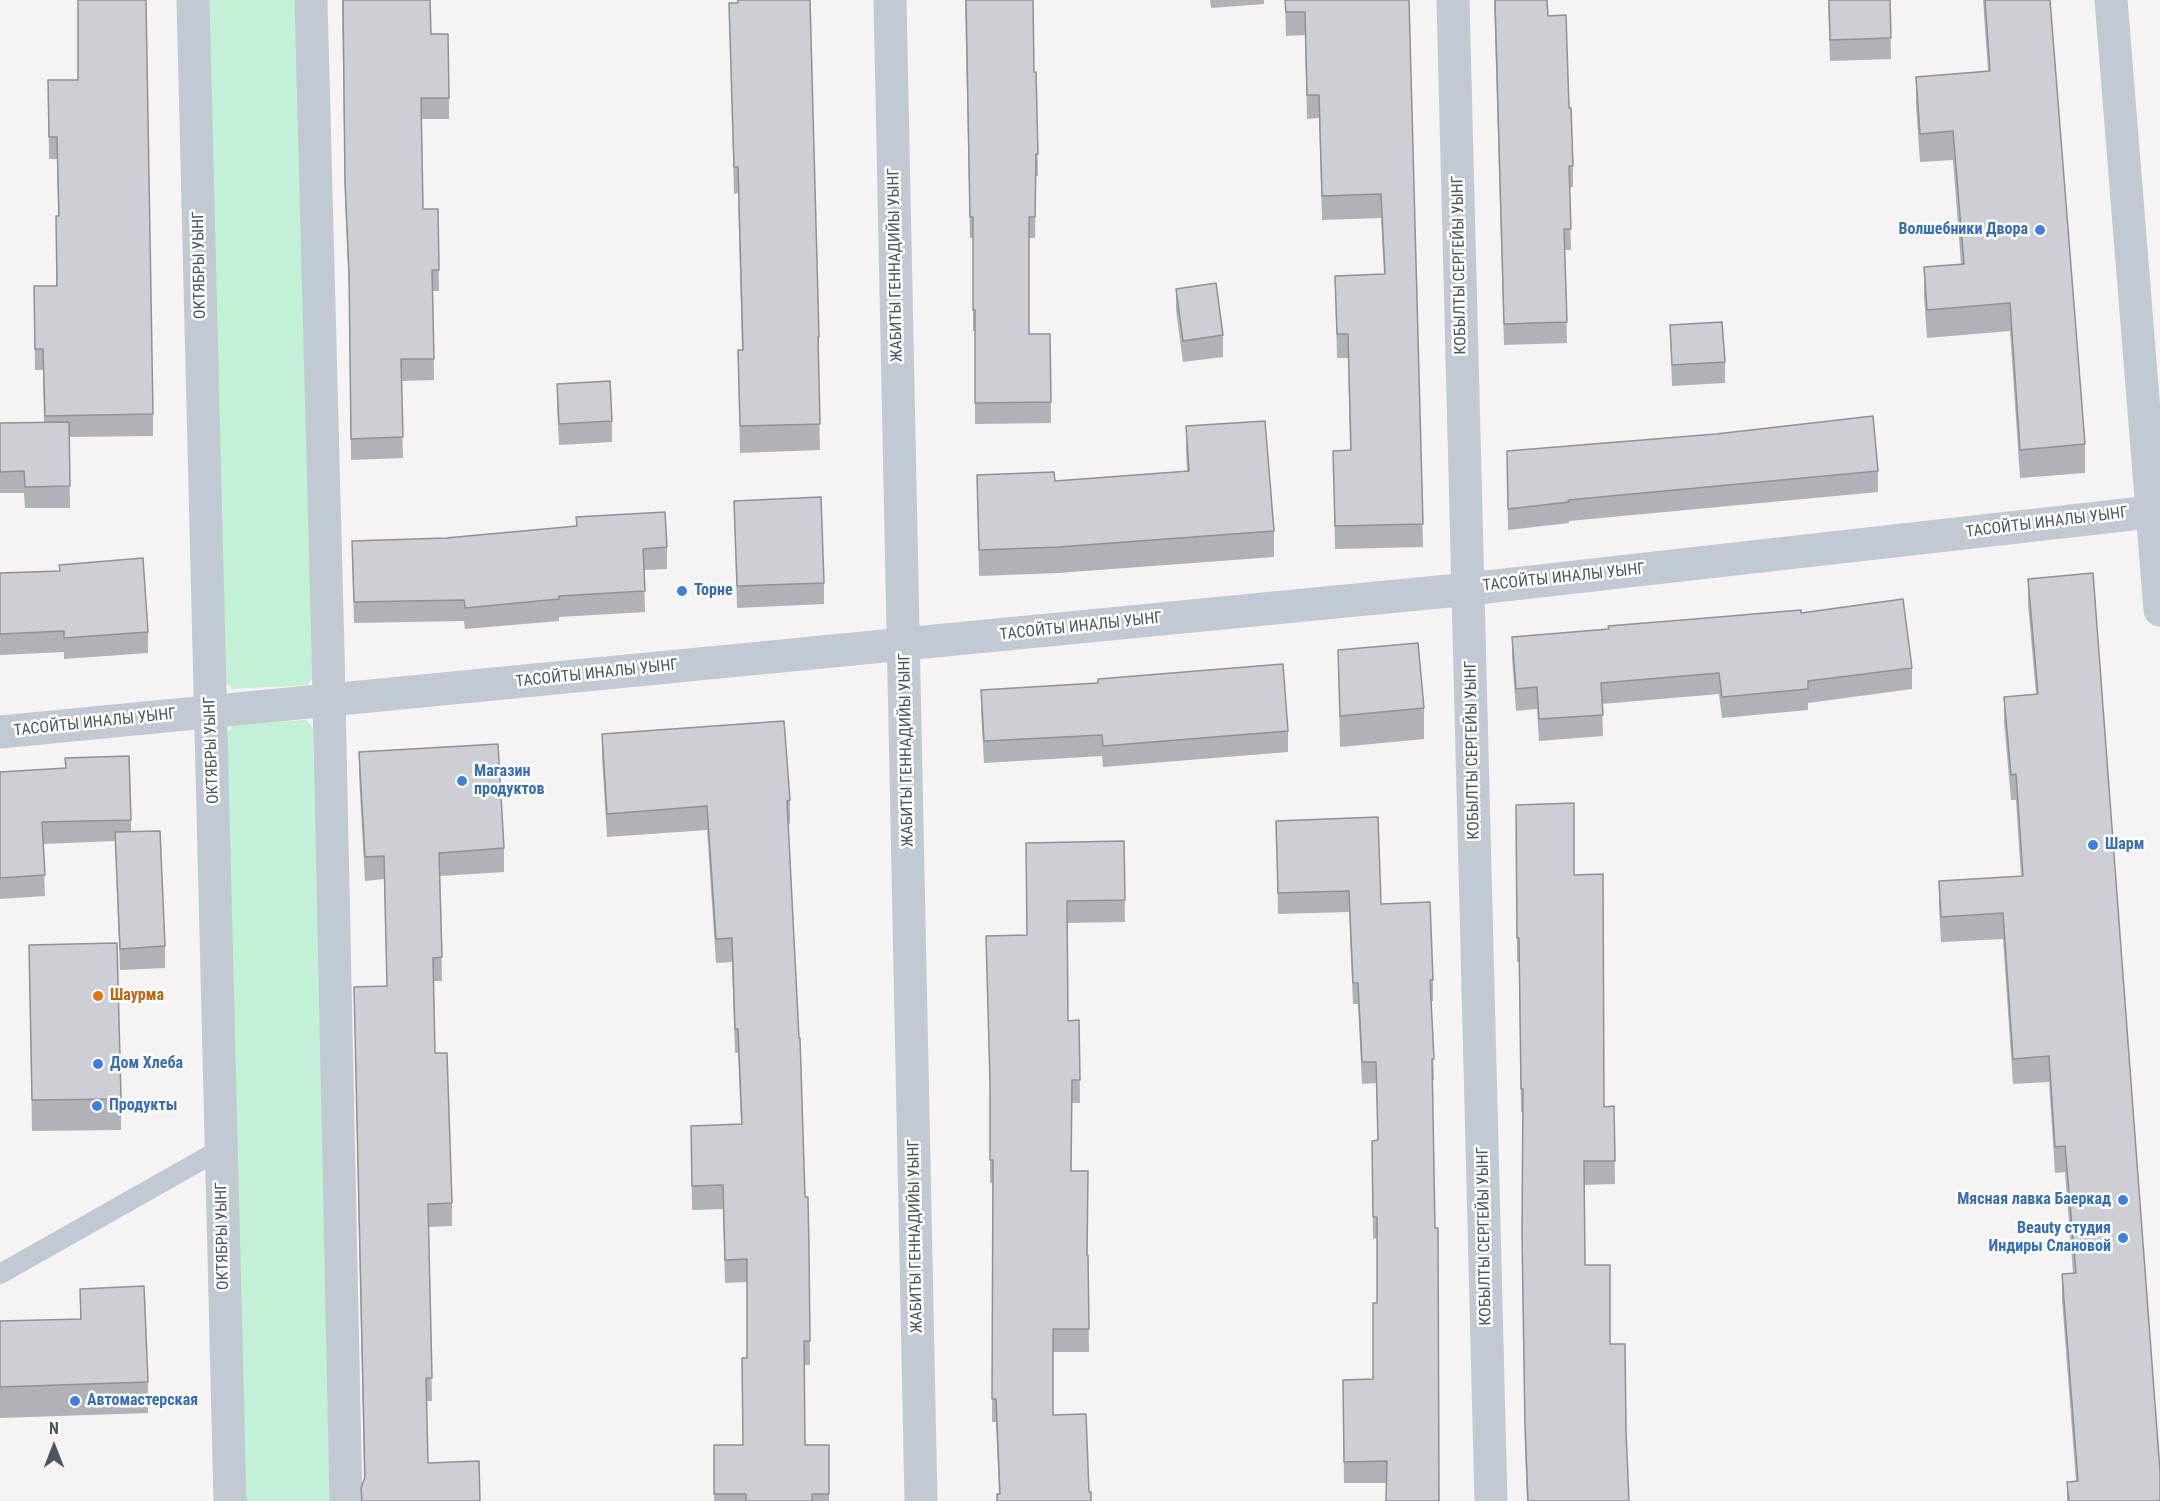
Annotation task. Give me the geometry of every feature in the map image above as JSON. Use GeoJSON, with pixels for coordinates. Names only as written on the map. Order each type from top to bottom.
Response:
{"type":"FeatureCollection","features":[{"type":"Feature","properties":{"kind":"street","name":"ОКТЯБРЫ УЫНГ"},"geometry":{"type":"LineString","coordinates":[[194,0],[230,1501]]}},
{"type":"Feature","properties":{"kind":"street"},"geometry":{"type":"LineString","coordinates":[[311,0],[330,700],[346,1501]]}},
{"type":"Feature","properties":{"kind":"street","name":"ЖАБИТЫ ГЕННАДИЙЫ УЫНГ"},"geometry":{"type":"LineString","coordinates":[[890,0],[921,1501]]}},
{"type":"Feature","properties":{"kind":"street","name":"КОБЫЛТЫ СЕРГЕЙЫ УЫНГ"},"geometry":{"type":"LineString","coordinates":[[1453,0],[1491,1501]]}},
{"type":"Feature","properties":{"kind":"street"},"geometry":{"type":"LineString","coordinates":[[2111,0],[2156,511],[2160,610]]}},
{"type":"Feature","properties":{"kind":"street","name":"ТАСОЙТЫ ИНАЛЫ УЫНГ"},"geometry":{"type":"LineString","coordinates":[[0,732],[1469,589],[2156,511]]}},
{"type":"Feature","properties":{"kind":"lane"},"geometry":{"type":"LineString","coordinates":[[0,1274],[221,1149]]}},
{"type":"Feature","properties":{"kind":"green space"},"geometry":{"type":"Polygon","coordinates":[[[209,0],[296,0],[314,676],[308,685],[232,689],[224,680],[209,0]]]}},
{"type":"Feature","properties":{"kind":"green space"},"geometry":{"type":"Polygon","coordinates":[[[306,720],[313,728],[330,1501],[244,1501],[226,735],[233,725],[306,720]]]}},
{"type":"Feature","properties":{"kind":"building"},"geometry":{"type":"Polygon","coordinates":[[[78,0],[146,0],[153,414],[45,416],[43,349],[35,349],[34,286],[57,286],[56,216],[59,216],[57,137],[49,137],[48,80],[78,80],[78,0]]]}},
{"type":"Feature","properties":{"kind":"building"},"geometry":{"type":"Polygon","coordinates":[[[343,0],[430,0],[431,34],[448,34],[449,98],[421,98],[423,209],[438,209],[439,270],[432,270],[434,359],[401,359],[403,437],[351,439],[343,0]]]}},
{"type":"Feature","properties":{"kind":"building"},"geometry":{"type":"Polygon","coordinates":[[[738,0],[810,0],[820,424],[740,426],[738,350],[743,350],[738,167],[734,167],[729,3],[738,3],[738,0]]]}},
{"type":"Feature","properties":{"kind":"building"},"geometry":{"type":"Polygon","coordinates":[[[966,0],[1033,0],[1038,154],[1036,154],[1035,217],[1029,217],[1029,334],[1050,334],[1051,402],[975,403],[973,217],[970,217],[966,0]]]}},
{"type":"Feature","properties":{"kind":"building"},"geometry":{"type":"Polygon","coordinates":[[[1285,0],[1409,0],[1423,524],[1335,526],[1333,451],[1351,450],[1348,334],[1337,334],[1335,276],[1385,274],[1381,194],[1322,196],[1319,95],[1307,95],[1305,12],[1286,12],[1285,0]]]}},
{"type":"Feature","properties":{"kind":"building"},"geometry":{"type":"Polygon","coordinates":[[[1495,0],[1547,0],[1548,16],[1566,15],[1573,166],[1569,166],[1571,229],[1564,229],[1567,322],[1504,324],[1495,0]]]}},
{"type":"Feature","properties":{"kind":"building"},"geometry":{"type":"Polygon","coordinates":[[[1829,0],[1890,0],[1891,38],[1830,40],[1829,0]]]}},
{"type":"Feature","properties":{"kind":"building"},"geometry":{"type":"Polygon","coordinates":[[[1985,0],[2050,0],[2085,444],[2020,450],[2010,303],[1927,310],[1924,267],[1964,264],[1953,131],[1920,134],[1916,77],[1990,71],[1985,0]]]}},
{"type":"Feature","properties":{"kind":"building"},"geometry":{"type":"Polygon","coordinates":[[[1216,283],[1223,335],[1183,341],[1176,289],[1216,283]]]}},
{"type":"Feature","properties":{"kind":"building"},"geometry":{"type":"Polygon","coordinates":[[[1722,322],[1725,362],[1672,365],[1670,325],[1722,322]]]}},
{"type":"Feature","properties":{"kind":"building"},"geometry":{"type":"Polygon","coordinates":[[[610,381],[612,421],[559,424],[557,384],[610,381]]]}},
{"type":"Feature","properties":{"kind":"building"},"geometry":{"type":"Polygon","coordinates":[[[1873,416],[1878,471],[1568,500],[1569,502],[1508,509],[1507,451],[1716,434],[1873,416]]]}},
{"type":"Feature","properties":{"kind":"building"},"geometry":{"type":"Polygon","coordinates":[[[1265,421],[1274,531],[1058,547],[979,550],[977,475],[1054,472],[1055,481],[1189,471],[1186,426],[1265,421]]]}},
{"type":"Feature","properties":{"kind":"building"},"geometry":{"type":"Polygon","coordinates":[[[69,422],[70,486],[25,487],[24,471],[0,472],[0,423],[69,422]]]}},
{"type":"Feature","properties":{"kind":"building"},"geometry":{"type":"Polygon","coordinates":[[[821,497],[824,583],[737,586],[734,501],[821,497]]]}},
{"type":"Feature","properties":{"kind":"building"},"geometry":{"type":"Polygon","coordinates":[[[665,512],[667,547],[643,549],[645,591],[559,596],[559,599],[465,608],[464,600],[354,602],[352,541],[446,538],[577,526],[576,517],[665,512]]]}},
{"type":"Feature","properties":{"kind":"building"},"geometry":{"type":"Polygon","coordinates":[[[143,558],[148,632],[64,638],[64,631],[0,634],[0,573],[60,571],[59,565],[143,558]]]}},
{"type":"Feature","properties":{"kind":"building"},"geometry":{"type":"Polygon","coordinates":[[[2093,573],[2160,1471],[2160,1501],[2069,1501],[2067,1482],[2078,1481],[2062,1274],[2076,1273],[2065,1146],[2055,1147],[2049,1056],[2013,1059],[2003,913],[1941,917],[1939,881],[2023,876],[2016,774],[2011,775],[2004,697],[2038,694],[2028,579],[2093,573]]]}},
{"type":"Feature","properties":{"kind":"building"},"geometry":{"type":"Polygon","coordinates":[[[1903,599],[1912,668],[1808,681],[1808,689],[1722,697],[1719,673],[1601,683],[1603,715],[1539,719],[1537,687],[1516,689],[1512,637],[1609,629],[1608,626],[1801,610],[1801,613],[1903,599]]]}},
{"type":"Feature","properties":{"kind":"building"},"geometry":{"type":"Polygon","coordinates":[[[1418,643],[1424,708],[1340,716],[1338,650],[1418,643]]]}},
{"type":"Feature","properties":{"kind":"building"},"geometry":{"type":"Polygon","coordinates":[[[1283,664],[1288,731],[1103,746],[1102,735],[984,741],[981,690],[1098,683],[1098,679],[1283,664]]]}},
{"type":"Feature","properties":{"kind":"building"},"geometry":{"type":"Polygon","coordinates":[[[784,721],[790,800],[787,801],[800,1038],[805,1197],[808,1197],[810,1341],[804,1341],[805,1445],[829,1445],[829,1494],[812,1494],[812,1501],[746,1501],[746,1494],[714,1494],[714,1445],[743,1445],[742,1358],[747,1358],[747,1259],[725,1260],[723,1185],[692,1186],[691,1126],[742,1124],[738,1029],[735,1029],[732,938],[716,939],[707,806],[607,814],[602,734],[784,721]]]}},
{"type":"Feature","properties":{"kind":"building"},"geometry":{"type":"Polygon","coordinates":[[[498,744],[504,848],[439,853],[442,957],[433,958],[435,1053],[447,1053],[452,1203],[428,1204],[432,1378],[426,1378],[428,1463],[479,1461],[480,1501],[362,1501],[361,1488],[365,1477],[354,987],[387,986],[384,856],[365,857],[359,752],[498,744]]]}},
{"type":"Feature","properties":{"kind":"building"},"geometry":{"type":"Polygon","coordinates":[[[129,756],[131,820],[42,822],[45,875],[0,878],[0,772],[66,768],[65,758],[129,756]]]}},
{"type":"Feature","properties":{"kind":"building"},"geometry":{"type":"Polygon","coordinates":[[[1574,803],[1574,875],[1603,874],[1604,1107],[1614,1106],[1615,1161],[1584,1161],[1585,1265],[1610,1265],[1610,1344],[1625,1344],[1629,1501],[1528,1501],[1522,1234],[1523,1089],[1521,1089],[1519,938],[1517,938],[1516,805],[1574,803]]]}},
{"type":"Feature","properties":{"kind":"building"},"geometry":{"type":"Polygon","coordinates":[[[1378,817],[1381,904],[1430,902],[1433,980],[1430,980],[1434,1059],[1432,1059],[1435,1228],[1438,1228],[1439,1501],[1386,1501],[1387,1461],[1344,1462],[1343,1380],[1373,1379],[1373,1303],[1377,1303],[1377,1217],[1373,1217],[1372,1141],[1378,1140],[1376,1062],[1362,1062],[1358,983],[1353,983],[1349,891],[1278,893],[1276,821],[1378,817]]]}},
{"type":"Feature","properties":{"kind":"building"},"geometry":{"type":"Polygon","coordinates":[[[160,831],[165,946],[120,949],[115,832],[160,831]]]}},
{"type":"Feature","properties":{"kind":"building"},"geometry":{"type":"Polygon","coordinates":[[[1124,841],[1125,900],[1067,901],[1068,1021],[1079,1020],[1080,1080],[1072,1080],[1071,1171],[1088,1171],[1089,1329],[1053,1329],[1053,1415],[1086,1414],[1091,1501],[997,1501],[997,1494],[1000,1494],[996,1399],[992,1399],[993,1160],[990,1160],[986,936],[1027,935],[1026,843],[1124,841]]]}},
{"type":"Feature","properties":{"kind":"building"},"geometry":{"type":"Polygon","coordinates":[[[117,943],[121,1099],[32,1100],[29,945],[117,943]]]}},
{"type":"Feature","properties":{"kind":"building"},"geometry":{"type":"Polygon","coordinates":[[[144,1286],[148,1382],[0,1387],[0,1321],[81,1319],[80,1289],[144,1286]]]}},
{"type":"Feature","properties":{"kind":"place","name":"Волшебники Двора"},"geometry":{"type":"Point","coordinates":[2040,230]}},
{"type":"Feature","properties":{"kind":"place","name":"Торне"},"geometry":{"type":"Point","coordinates":[682,591]}},
{"type":"Feature","properties":{"kind":"place","name":"Магазин продуктов"},"geometry":{"type":"Point","coordinates":[462,781]}},
{"type":"Feature","properties":{"kind":"place","name":"Шарм"},"geometry":{"type":"Point","coordinates":[2093,845]}},
{"type":"Feature","properties":{"kind":"place","name":"Шаурма"},"geometry":{"type":"Point","coordinates":[98,996]}},
{"type":"Feature","properties":{"kind":"place","name":"Дом Хлеба"},"geometry":{"type":"Point","coordinates":[98,1064]}},
{"type":"Feature","properties":{"kind":"place","name":"Продукты"},"geometry":{"type":"Point","coordinates":[97,1106]}},
{"type":"Feature","properties":{"kind":"place","name":"Мясная лавка Баеркад"},"geometry":{"type":"Point","coordinates":[2123,1200]}},
{"type":"Feature","properties":{"kind":"place","name":"Beauty студия Индиры Слановой"},"geometry":{"type":"Point","coordinates":[2123,1238]}},
{"type":"Feature","properties":{"kind":"place","name":"Автомастерская"},"geometry":{"type":"Point","coordinates":[75,1401]}}]}
